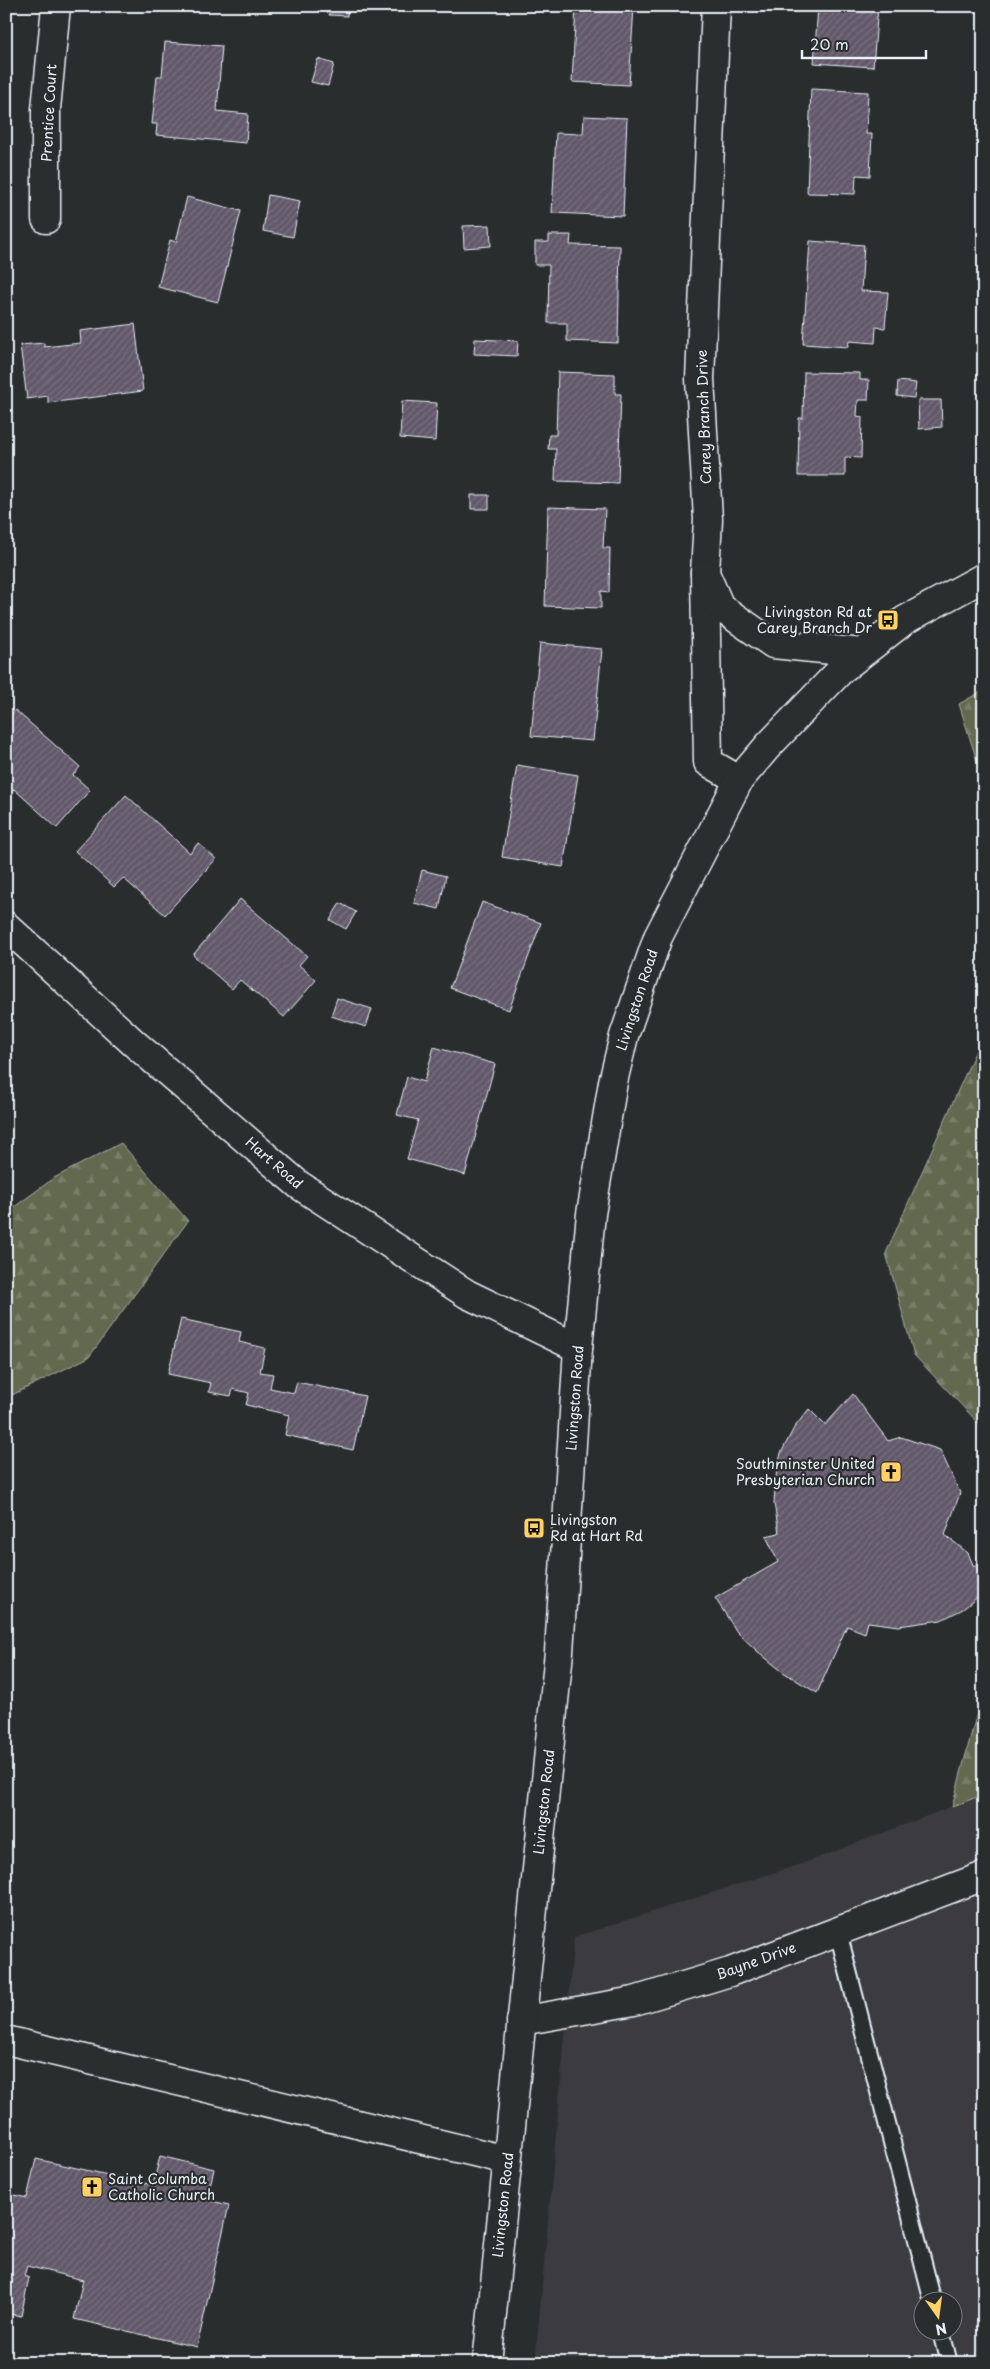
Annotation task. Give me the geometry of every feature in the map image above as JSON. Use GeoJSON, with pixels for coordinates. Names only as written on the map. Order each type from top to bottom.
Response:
{"type":"FeatureCollection","features":[{"type":"Feature","properties":{"kind":"street","name":"Prentice Court"},"geometry":{"type":"LineString","coordinates":[[46,219],[46,109],[56,6]]}},
{"type":"Feature","properties":{"kind":"street","name":"Carey Branch Drive"},"geometry":{"type":"LineString","coordinates":[[716,6],[700,379],[708,519],[705,573],[708,762],[739,780]]}},
{"type":"Feature","properties":{"kind":"street"},"geometry":{"type":"LineString","coordinates":[[705,573],[720,607],[773,644],[862,653]]}},
{"type":"Feature","properties":{"kind":"street","name":"Livingston Road"},"geometry":{"type":"LineString","coordinates":[[487,2363],[559,1652],[578,1348],[591,1214],[613,1082],[624,1036],[658,937],[739,780],[768,746],[842,669],[905,620],[984,577]]}},
{"type":"Feature","properties":{"kind":"street","name":"Hart Road"},"geometry":{"type":"LineString","coordinates":[[6,926],[135,1044],[299,1185],[467,1294],[578,1348]]}},
{"type":"Feature","properties":{"kind":"street","name":"Bayne Drive"},"geometry":{"type":"LineString","coordinates":[[521,2021],[634,2001],[730,1972],[984,1876]]}},
{"type":"Feature","properties":{"kind":"street"},"geometry":{"type":"LineString","coordinates":[[6,2040],[507,2160]]}},
{"type":"Feature","properties":{"kind":"lane"},"geometry":{"type":"LineString","coordinates":[[838,1932],[930,2292]]}},
{"type":"Feature","properties":{"kind":"lane"},"geometry":{"type":"LineString","coordinates":[[944,2342],[949,2363]]}},
{"type":"Feature","properties":{"kind":"shaded area"},"geometry":{"type":"Polygon","coordinates":[[[984,1794],[984,2363],[535,2363],[574,1937],[807,1862],[984,1794]]]}},
{"type":"Feature","properties":{"kind":"green space"},"geometry":{"type":"Polygon","coordinates":[[[984,690],[984,783],[959,704],[984,690]]]}},
{"type":"Feature","properties":{"kind":"green space"},"geometry":{"type":"Polygon","coordinates":[[[984,1032],[984,1429],[914,1355],[886,1253],[984,1032]]]}},
{"type":"Feature","properties":{"kind":"green space"},"geometry":{"type":"Polygon","coordinates":[[[121,1143],[188,1221],[89,1357],[6,1398],[6,1213],[54,1178],[121,1143]]]}},
{"type":"Feature","properties":{"kind":"green space"},"geometry":{"type":"Polygon","coordinates":[[[984,1686],[984,1794],[952,1807],[984,1686]]]}},
{"type":"Feature","properties":{"kind":"building"},"geometry":{"type":"Polygon","coordinates":[[[330,6],[348,6],[347,16],[329,15],[330,6]]]}},
{"type":"Feature","properties":{"kind":"building"},"geometry":{"type":"Polygon","coordinates":[[[576,6],[634,6],[629,85],[572,82],[576,6]]]}},
{"type":"Feature","properties":{"kind":"building"},"geometry":{"type":"Polygon","coordinates":[[[818,6],[878,6],[873,67],[814,63],[818,6]]]}},
{"type":"Feature","properties":{"kind":"building"},"geometry":{"type":"Polygon","coordinates":[[[165,42],[222,46],[217,111],[248,114],[246,143],[156,135],[157,124],[152,124],[157,76],[162,76],[165,42]]]}},
{"type":"Feature","properties":{"kind":"building"},"geometry":{"type":"Polygon","coordinates":[[[318,59],[334,64],[328,86],[311,82],[318,59]]]}},
{"type":"Feature","properties":{"kind":"building"},"geometry":{"type":"Polygon","coordinates":[[[811,89],[868,92],[866,134],[872,134],[870,176],[856,175],[855,194],[807,193],[811,89]]]}},
{"type":"Feature","properties":{"kind":"building"},"geometry":{"type":"Polygon","coordinates":[[[584,116],[627,118],[623,216],[552,213],[556,133],[583,134],[584,116]]]}},
{"type":"Feature","properties":{"kind":"building"},"geometry":{"type":"Polygon","coordinates":[[[268,195],[300,201],[293,237],[263,231],[268,195]]]}},
{"type":"Feature","properties":{"kind":"building"},"geometry":{"type":"Polygon","coordinates":[[[187,197],[241,211],[218,302],[158,287],[170,240],[176,242],[187,197]]]}},
{"type":"Feature","properties":{"kind":"building"},"geometry":{"type":"Polygon","coordinates":[[[490,225],[491,246],[464,248],[463,226],[490,225]]]}},
{"type":"Feature","properties":{"kind":"building"},"geometry":{"type":"Polygon","coordinates":[[[549,235],[571,235],[570,245],[620,246],[618,343],[567,341],[567,323],[548,323],[549,265],[535,265],[535,242],[549,242],[549,235]]]}},
{"type":"Feature","properties":{"kind":"building"},"geometry":{"type":"Polygon","coordinates":[[[810,241],[864,245],[861,291],[888,292],[885,328],[876,327],[875,343],[849,341],[848,347],[803,344],[810,241]]]}},
{"type":"Feature","properties":{"kind":"building"},"geometry":{"type":"Polygon","coordinates":[[[135,324],[143,391],[48,403],[48,396],[27,399],[20,345],[44,343],[44,347],[81,343],[80,331],[135,324]]]}},
{"type":"Feature","properties":{"kind":"building"},"geometry":{"type":"Polygon","coordinates":[[[475,339],[518,341],[517,356],[474,354],[475,339]]]}},
{"type":"Feature","properties":{"kind":"building"},"geometry":{"type":"Polygon","coordinates":[[[558,372],[615,374],[615,394],[621,394],[618,483],[555,481],[556,449],[548,449],[549,435],[556,435],[558,372]]]}},
{"type":"Feature","properties":{"kind":"building"},"geometry":{"type":"Polygon","coordinates":[[[804,372],[860,373],[860,380],[869,380],[868,400],[858,400],[857,416],[862,417],[861,458],[845,457],[845,476],[798,476],[799,418],[803,418],[804,372]]]}},
{"type":"Feature","properties":{"kind":"building"},"geometry":{"type":"Polygon","coordinates":[[[898,381],[916,383],[914,398],[897,396],[898,381]]]}},
{"type":"Feature","properties":{"kind":"building"},"geometry":{"type":"Polygon","coordinates":[[[918,400],[941,400],[942,427],[919,429],[918,400]]]}},
{"type":"Feature","properties":{"kind":"building"},"geometry":{"type":"Polygon","coordinates":[[[402,401],[437,403],[435,441],[400,438],[402,401]]]}},
{"type":"Feature","properties":{"kind":"building"},"geometry":{"type":"Polygon","coordinates":[[[471,495],[489,495],[489,509],[471,509],[471,495]]]}},
{"type":"Feature","properties":{"kind":"building"},"geometry":{"type":"Polygon","coordinates":[[[548,507],[605,509],[603,548],[610,548],[609,592],[601,591],[601,608],[545,606],[548,507]]]}},
{"type":"Feature","properties":{"kind":"building"},"geometry":{"type":"Polygon","coordinates":[[[540,643],[602,649],[593,741],[531,736],[540,643]]]}},
{"type":"Feature","properties":{"kind":"building"},"geometry":{"type":"Polygon","coordinates":[[[15,710],[80,767],[73,775],[90,790],[57,828],[14,789],[6,798],[6,720],[15,710]]]}},
{"type":"Feature","properties":{"kind":"building"},"geometry":{"type":"Polygon","coordinates":[[[517,765],[578,775],[563,867],[502,857],[517,765]]]}},
{"type":"Feature","properties":{"kind":"building"},"geometry":{"type":"Polygon","coordinates":[[[126,795],[190,853],[198,843],[216,859],[165,915],[123,878],[114,887],[75,851],[126,795]]]}},
{"type":"Feature","properties":{"kind":"building"},"geometry":{"type":"Polygon","coordinates":[[[422,870],[446,876],[439,909],[414,903],[422,870]]]}},
{"type":"Feature","properties":{"kind":"building"},"geometry":{"type":"Polygon","coordinates":[[[240,899],[307,956],[299,965],[316,980],[284,1017],[240,980],[232,989],[193,955],[240,899]]]}},
{"type":"Feature","properties":{"kind":"building"},"geometry":{"type":"Polygon","coordinates":[[[482,902],[541,923],[509,1010],[450,988],[482,902]]]}},
{"type":"Feature","properties":{"kind":"building"},"geometry":{"type":"Polygon","coordinates":[[[340,903],[356,912],[346,929],[330,920],[340,903]]]}},
{"type":"Feature","properties":{"kind":"building"},"geometry":{"type":"Polygon","coordinates":[[[337,998],[372,1009],[366,1027],[331,1016],[337,998]]]}},
{"type":"Feature","properties":{"kind":"building"},"geometry":{"type":"Polygon","coordinates":[[[434,1047],[495,1064],[465,1175],[407,1159],[418,1120],[397,1115],[407,1077],[424,1082],[434,1047]]]}},
{"type":"Feature","properties":{"kind":"building"},"geometry":{"type":"Polygon","coordinates":[[[181,1319],[241,1332],[239,1342],[265,1348],[260,1372],[273,1374],[270,1388],[294,1393],[297,1382],[365,1396],[353,1450],[285,1435],[289,1415],[246,1405],[249,1393],[233,1389],[231,1396],[209,1392],[211,1383],[168,1374],[181,1319]]]}},
{"type":"Feature","properties":{"kind":"building"},"geometry":{"type":"Polygon","coordinates":[[[853,1394],[888,1441],[901,1437],[940,1450],[960,1493],[945,1535],[968,1553],[974,1567],[984,1553],[984,1592],[963,1609],[941,1620],[899,1626],[868,1622],[865,1633],[847,1626],[817,1693],[783,1672],[757,1651],[737,1632],[715,1598],[778,1562],[766,1536],[779,1533],[774,1503],[776,1476],[781,1453],[794,1428],[809,1409],[825,1425],[853,1394]]]}},
{"type":"Feature","properties":{"kind":"building"},"geometry":{"type":"Polygon","coordinates":[[[160,2156],[214,2169],[207,2200],[229,2205],[197,2347],[74,2319],[83,2280],[27,2266],[24,2276],[29,2278],[21,2316],[6,2313],[6,2193],[27,2198],[36,2159],[153,2185],[160,2156]]]}},
{"type":"Feature","properties":{"kind":"place","name":"Livingston Rd at Carey Branch Dr"},"geometry":{"type":"Point","coordinates":[888,620]}},
{"type":"Feature","properties":{"kind":"place","name":"Southminster United Presbyterian Church"},"geometry":{"type":"Point","coordinates":[891,1472]}},
{"type":"Feature","properties":{"kind":"place","name":"Livingston Rd at Hart Rd"},"geometry":{"type":"Point","coordinates":[534,1528]}},
{"type":"Feature","properties":{"kind":"place","name":"Saint Columba Catholic Church"},"geometry":{"type":"Point","coordinates":[92,2187]}}]}
